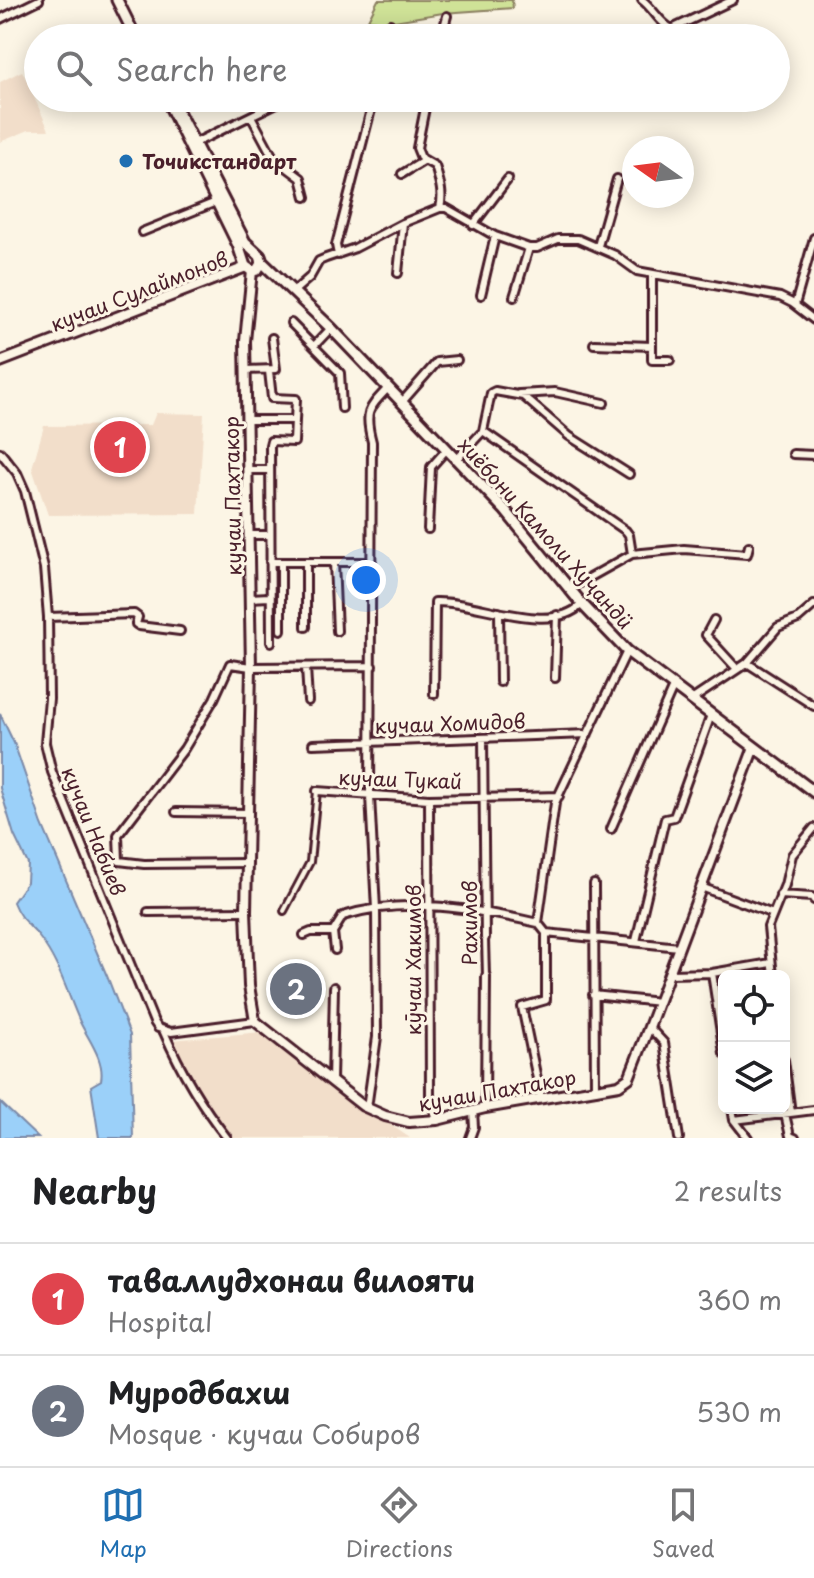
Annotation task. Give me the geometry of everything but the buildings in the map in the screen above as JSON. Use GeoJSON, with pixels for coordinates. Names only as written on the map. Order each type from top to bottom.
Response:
{"type":"FeatureCollection","features":[{"type":"Feature","properties":{"kind":"main road"},"geometry":{"type":"LineString","coordinates":[[120,0],[132,24]]}},
{"type":"Feature","properties":{"kind":"main road"},"geometry":{"type":"LineString","coordinates":[[175,112],[253,264]]}},
{"type":"Feature","properties":{"kind":"main road"},"geometry":{"type":"LineString","coordinates":[[176,112],[219,201],[245,242],[253,264]]}},
{"type":"Feature","properties":{"kind":"main road","name":"хиёбони Камоли Хуҷандӣ"},"geometry":{"type":"LineString","coordinates":[[253,264],[274,273],[331,328],[505,510],[582,604],[627,651],[814,792]]}},
{"type":"Feature","properties":{"kind":"main road","name":"кучаи Сулаймонов"},"geometry":{"type":"LineString","coordinates":[[0,362],[253,264]]}},
{"type":"Feature","properties":{"kind":"main road","name":"кучаи Пахтакор"},"geometry":{"type":"LineString","coordinates":[[253,264],[245,341],[251,667],[246,911],[249,986],[255,1021],[367,1108],[409,1122],[437,1120],[485,1108],[619,1085],[629,1078],[754,747]]}},
{"type":"Feature","properties":{"kind":"street"},"geometry":{"type":"LineString","coordinates":[[0,19],[39,0]]}},
{"type":"Feature","properties":{"kind":"street"},"geometry":{"type":"LineString","coordinates":[[642,0],[664,24]]}},
{"type":"Feature","properties":{"kind":"street"},"geometry":{"type":"LineString","coordinates":[[681,24],[733,0]]}},
{"type":"Feature","properties":{"kind":"street"},"geometry":{"type":"LineString","coordinates":[[445,24],[447,16]]}},
{"type":"Feature","properties":{"kind":"street"},"geometry":{"type":"LineString","coordinates":[[193,144],[259,112]]}},
{"type":"Feature","properties":{"kind":"street"},"geometry":{"type":"LineString","coordinates":[[338,255],[336,245],[370,112]]}},
{"type":"Feature","properties":{"kind":"street"},"geometry":{"type":"LineString","coordinates":[[424,112],[417,148],[421,158],[435,166],[441,183],[440,208]]}},
{"type":"Feature","properties":{"kind":"street"},"geometry":{"type":"LineString","coordinates":[[251,116],[273,157],[301,178],[306,197]]}},
{"type":"Feature","properties":{"kind":"street"},"geometry":{"type":"LineString","coordinates":[[402,174],[425,160]]}},
{"type":"Feature","properties":{"kind":"street"},"geometry":{"type":"LineString","coordinates":[[473,225],[508,179]]}},
{"type":"Feature","properties":{"kind":"street"},"geometry":{"type":"LineString","coordinates":[[598,246],[617,179]]}},
{"type":"Feature","properties":{"kind":"street"},"geometry":{"type":"LineString","coordinates":[[142,232],[219,201]]}},
{"type":"Feature","properties":{"kind":"street"},"geometry":{"type":"LineString","coordinates":[[293,292],[310,277],[319,261],[403,223],[446,208],[495,236],[529,248],[567,237],[598,246],[631,268],[652,275],[780,297],[814,320]]}},
{"type":"Feature","properties":{"kind":"street"},"geometry":{"type":"LineString","coordinates":[[398,273],[403,223]]}},
{"type":"Feature","properties":{"kind":"street"},"geometry":{"type":"LineString","coordinates":[[481,295],[495,236]]}},
{"type":"Feature","properties":{"kind":"street"},"geometry":{"type":"LineString","coordinates":[[795,305],[814,238]]}},
{"type":"Feature","properties":{"kind":"street"},"geometry":{"type":"LineString","coordinates":[[514,297],[529,248]]}},
{"type":"Feature","properties":{"kind":"street"},"geometry":{"type":"LineString","coordinates":[[652,275],[652,360],[670,360]]}},
{"type":"Feature","properties":{"kind":"street"},"geometry":{"type":"LineString","coordinates":[[291,323],[340,373],[342,408]]}},
{"type":"Feature","properties":{"kind":"street"},"geometry":{"type":"LineString","coordinates":[[314,346],[331,328]]}},
{"type":"Feature","properties":{"kind":"street"},"geometry":{"type":"LineString","coordinates":[[246,370],[276,369],[272,338]]}},
{"type":"Feature","properties":{"kind":"street"},"geometry":{"type":"LineString","coordinates":[[594,344],[652,346]]}},
{"type":"Feature","properties":{"kind":"street"},"geometry":{"type":"LineString","coordinates":[[402,402],[437,362],[457,360]]}},
{"type":"Feature","properties":{"kind":"street"},"geometry":{"type":"LineString","coordinates":[[246,420],[295,420],[296,399],[272,398],[269,371]]}},
{"type":"Feature","properties":{"kind":"street"},"geometry":{"type":"LineString","coordinates":[[367,1108],[377,1037],[376,909],[370,796],[372,442],[367,414],[388,388]]}},
{"type":"Feature","properties":{"kind":"street"},"geometry":{"type":"LineString","coordinates":[[457,459],[483,431],[491,393],[555,392],[604,403]]}},
{"type":"Feature","properties":{"kind":"street"},"geometry":{"type":"LineString","coordinates":[[519,394],[569,436],[629,474]]}},
{"type":"Feature","properties":{"kind":"street","name":"кучаи Пахтакор"},"geometry":{"type":"LineString","coordinates":[[271,642],[271,441],[294,442],[295,420]]}},
{"type":"Feature","properties":{"kind":"street"},"geometry":{"type":"LineString","coordinates":[[483,431],[626,531],[632,554]]}},
{"type":"Feature","properties":{"kind":"street"},"geometry":{"type":"LineString","coordinates":[[428,529],[431,467],[447,449]]}},
{"type":"Feature","properties":{"kind":"street","name":"кучаи Набиев"},"geometry":{"type":"LineString","coordinates":[[0,452],[17,473],[37,530],[44,568],[49,699],[45,743],[52,772],[154,1022],[164,1032],[199,1102],[227,1138]]}},
{"type":"Feature","properties":{"kind":"street"},"geometry":{"type":"LineString","coordinates":[[793,454],[814,455]]}},
{"type":"Feature","properties":{"kind":"street"},"geometry":{"type":"LineString","coordinates":[[247,470],[269,470]]}},
{"type":"Feature","properties":{"kind":"street"},"geometry":{"type":"LineString","coordinates":[[249,535],[270,535]]}},
{"type":"Feature","properties":{"kind":"street"},"geometry":{"type":"LineString","coordinates":[[571,588],[632,554],[684,549],[747,554],[749,546]]}},
{"type":"Feature","properties":{"kind":"street"},"geometry":{"type":"LineString","coordinates":[[270,562],[372,562]]}},
{"type":"Feature","properties":{"kind":"street"},"geometry":{"type":"LineString","coordinates":[[281,562],[281,630]]}},
{"type":"Feature","properties":{"kind":"street"},"geometry":{"type":"LineString","coordinates":[[306,562],[306,627]]}},
{"type":"Feature","properties":{"kind":"street"},"geometry":{"type":"LineString","coordinates":[[334,562],[337,631]]}},
{"type":"Feature","properties":{"kind":"street"},"geometry":{"type":"LineString","coordinates":[[250,598],[269,597]]}},
{"type":"Feature","properties":{"kind":"street"},"geometry":{"type":"LineString","coordinates":[[434,694],[435,602],[470,605],[534,618],[575,611],[582,604]]}},
{"type":"Feature","properties":{"kind":"street"},"geometry":{"type":"LineString","coordinates":[[693,699],[747,663],[778,627],[798,619],[814,605]]}},
{"type":"Feature","properties":{"kind":"street"},"geometry":{"type":"LineString","coordinates":[[499,612],[500,682]]}},
{"type":"Feature","properties":{"kind":"street"},"geometry":{"type":"LineString","coordinates":[[48,617],[134,614],[138,617],[139,626],[180,631]]}},
{"type":"Feature","properties":{"kind":"street"},"geometry":{"type":"LineString","coordinates":[[555,678],[557,615]]}},
{"type":"Feature","properties":{"kind":"street"},"geometry":{"type":"LineString","coordinates":[[714,620],[706,635],[737,669]]}},
{"type":"Feature","properties":{"kind":"street"},"geometry":{"type":"LineString","coordinates":[[538,923],[555,803],[627,651]]}},
{"type":"Feature","properties":{"kind":"street"},"geometry":{"type":"LineString","coordinates":[[747,663],[814,706]]}},
{"type":"Feature","properties":{"kind":"street"},"geometry":{"type":"LineString","coordinates":[[248,863],[144,864],[119,861],[118,835],[184,749],[213,701],[230,664],[251,667],[372,666]]}},
{"type":"Feature","properties":{"kind":"street"},"geometry":{"type":"LineString","coordinates":[[306,667],[308,701]]}},
{"type":"Feature","properties":{"kind":"street"},"geometry":{"type":"LineString","coordinates":[[611,829],[674,685]]}},
{"type":"Feature","properties":{"kind":"street"},"geometry":{"type":"LineString","coordinates":[[636,941],[665,819],[674,817],[711,715]]}},
{"type":"Feature","properties":{"kind":"street","name":"кучаи Хомидов"},"geometry":{"type":"LineString","coordinates":[[313,744],[588,734]]}},
{"type":"Feature","properties":{"kind":"street","name":"Рахимов"},"geometry":{"type":"LineString","coordinates":[[483,738],[485,1108]]}},
{"type":"Feature","properties":{"kind":"street","name":"кучаи Тукай"},"geometry":{"type":"LineString","coordinates":[[284,911],[310,862],[317,791],[429,799],[559,796]]}},
{"type":"Feature","properties":{"kind":"street","name":"кӯчаи Хакимов"},"geometry":{"type":"LineString","coordinates":[[429,799],[430,1096],[437,1120]]}},
{"type":"Feature","properties":{"kind":"street"},"geometry":{"type":"LineString","coordinates":[[176,812],[249,813]]}},
{"type":"Feature","properties":{"kind":"street"},"geometry":{"type":"LineString","coordinates":[[772,970],[768,927],[785,885],[792,855],[814,828]]}},
{"type":"Feature","properties":{"kind":"street"},"geometry":{"type":"LineString","coordinates":[[594,884],[595,1090]]}},
{"type":"Feature","properties":{"kind":"street"},"geometry":{"type":"LineString","coordinates":[[701,887],[773,914]]}},
{"type":"Feature","properties":{"kind":"street"},"geometry":{"type":"LineString","coordinates":[[780,895],[812,897],[814,900]]}},
{"type":"Feature","properties":{"kind":"street"},"geometry":{"type":"LineString","coordinates":[[335,950],[333,932],[343,916],[376,909],[429,907],[485,911],[538,923],[546,933],[546,1000],[522,1007],[541,1098]]}},
{"type":"Feature","properties":{"kind":"street"},"geometry":{"type":"LineString","coordinates":[[148,912],[246,911]]}},
{"type":"Feature","properties":{"kind":"street"},"geometry":{"type":"LineString","coordinates":[[304,935],[333,932]]}},
{"type":"Feature","properties":{"kind":"street"},"geometry":{"type":"LineString","coordinates":[[546,933],[679,947]]}},
{"type":"Feature","properties":{"kind":"street"},"geometry":{"type":"LineString","coordinates":[[669,974],[712,973],[771,963]]}},
{"type":"Feature","properties":{"kind":"street"},"geometry":{"type":"LineString","coordinates":[[712,973],[722,1042]]}},
{"type":"Feature","properties":{"kind":"street"},"geometry":{"type":"LineString","coordinates":[[332,1082],[334,987]]}},
{"type":"Feature","properties":{"kind":"street"},"geometry":{"type":"LineString","coordinates":[[593,995],[659,1002]]}},
{"type":"Feature","properties":{"kind":"street"},"geometry":{"type":"LineString","coordinates":[[164,1032],[255,1021]]}},
{"type":"Feature","properties":{"kind":"street"},"geometry":{"type":"LineString","coordinates":[[649,1027],[664,1043],[679,1138]]}},
{"type":"Feature","properties":{"kind":"street"},"geometry":{"type":"LineString","coordinates":[[790,1114],[814,1110]]}},
{"type":"Feature","properties":{"kind":"street"},"geometry":{"type":"LineString","coordinates":[[470,1138],[474,1127],[473,1111]]}},
{"type":"Feature","properties":{"kind":"street"},"geometry":{"type":"LineString","coordinates":[[733,1114],[748,1138]]}},
{"type":"Feature","properties":{"kind":"street"},"geometry":{"type":"LineString","coordinates":[[734,1120],[788,1114],[790,1136],[795,1138]]}},
{"type":"Feature","properties":{"kind":"shaded area"},"geometry":{"type":"Polygon","coordinates":[[[22,71],[24,112],[41,112],[49,130],[29,130],[0,142],[0,82],[22,71]]]}},
{"type":"Feature","properties":{"kind":"shaded area"},"geometry":{"type":"Polygon","coordinates":[[[156,413],[204,414],[198,514],[48,515],[32,468],[44,426],[151,425],[156,413]]]}},
{"type":"Feature","properties":{"kind":"shaded area"},"geometry":{"type":"Polygon","coordinates":[[[262,1032],[316,1074],[410,1138],[232,1138],[196,1092],[172,1040],[262,1032]]]}},
{"type":"Feature","properties":{"kind":"green space"},"geometry":{"type":"Polygon","coordinates":[[[378,0],[512,0],[513,8],[443,13],[388,22],[368,20],[378,0]]]}},
{"type":"Feature","properties":{"kind":"water"},"geometry":{"type":"Polygon","coordinates":[[[0,714],[130,1035],[133,1138],[99,1138],[91,1086],[101,1080],[101,1065],[52,957],[13,902],[27,882],[28,864],[14,835],[0,788],[0,714]]]}},
{"type":"Feature","properties":{"kind":"water"},"geometry":{"type":"Polygon","coordinates":[[[0,1102],[38,1138],[0,1138],[0,1102]]]}},
{"type":"Feature","properties":{"kind":"place","name":"Точикстандарт"},"geometry":{"type":"Point","coordinates":[126,161]}},
{"type":"Feature","properties":{"kind":"place","name":"таваллудхонаи вилояти"},"geometry":{"type":"Point","coordinates":[120,447]}},
{"type":"Feature","properties":{"kind":"place","name":"Муродбахш"},"geometry":{"type":"Point","coordinates":[296,989]}}]}
